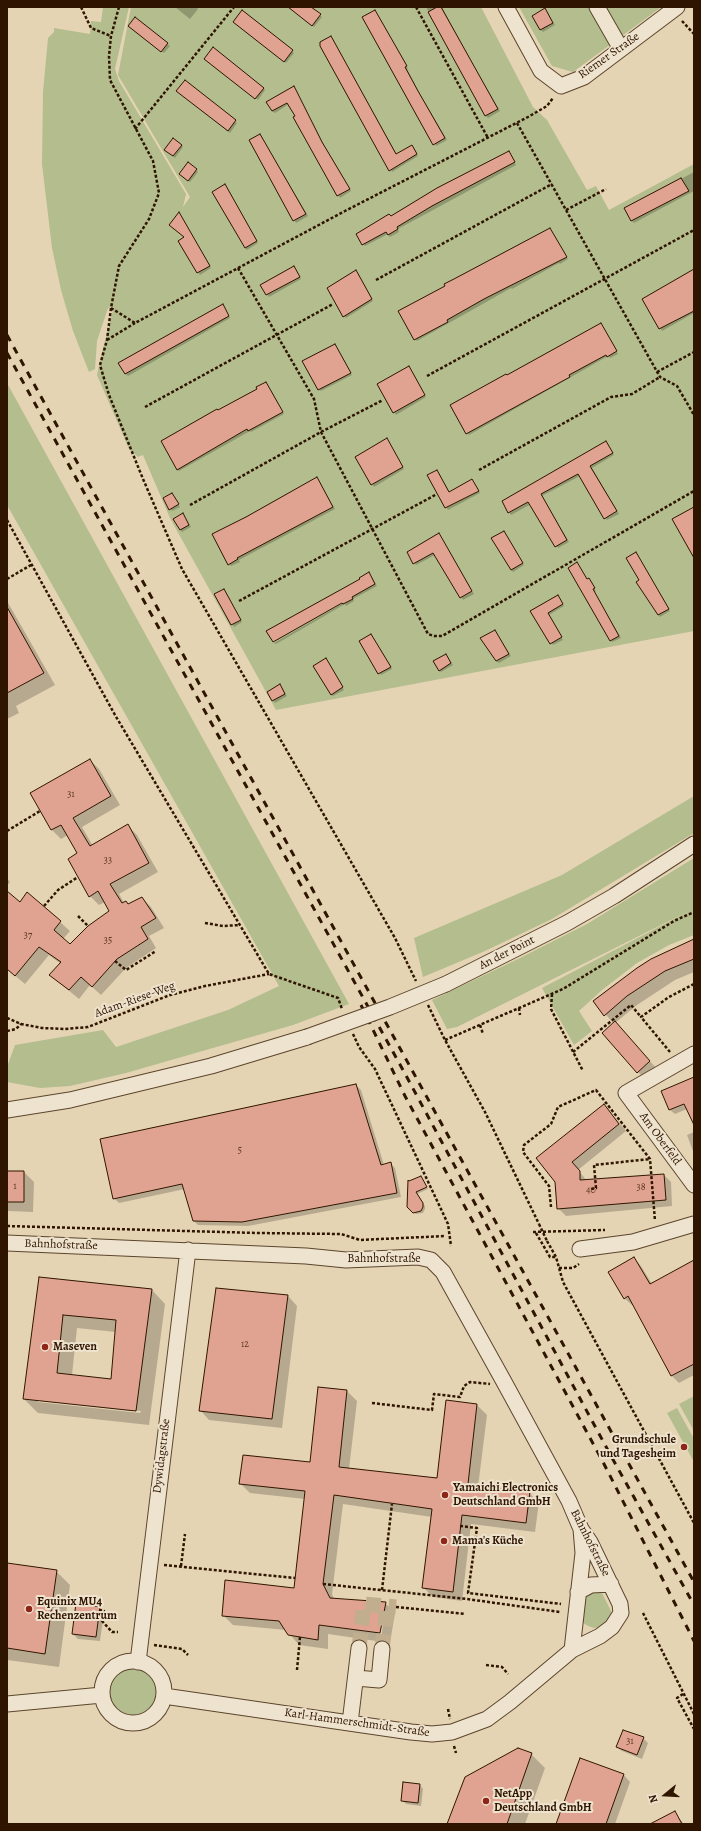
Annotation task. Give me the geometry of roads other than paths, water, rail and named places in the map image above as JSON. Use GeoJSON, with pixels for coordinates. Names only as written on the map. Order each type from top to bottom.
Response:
{"type":"FeatureCollection","features":[{"type":"Feature","properties":{"kind":"street","name":"Riemer Straße"},"geometry":{"type":"LineString","coordinates":[[506,7],[541,71],[561,86],[584,77],[676,7]]}},
{"type":"Feature","properties":{"kind":"street"},"geometry":{"type":"LineString","coordinates":[[597,7],[620,49]]}},
{"type":"Feature","properties":{"kind":"street","name":"An der Point"},"geometry":{"type":"LineString","coordinates":[[7,1110],[70,1100],[211,1066],[307,1037],[390,1007],[446,984],[567,923],[614,896],[694,844]]}},
{"type":"Feature","properties":{"kind":"street","name":"Am Oberfeld"},"geometry":{"type":"LineString","coordinates":[[694,1054],[626,1093],[694,1185]]}},
{"type":"Feature","properties":{"kind":"street"},"geometry":{"type":"LineString","coordinates":[[582,1254],[633,1242],[694,1224]]}},
{"type":"Feature","properties":{"kind":"street","name":"Bahnhofstraße"},"geometry":{"type":"LineString","coordinates":[[7,1243],[188,1250],[346,1260],[418,1257],[431,1260],[443,1272],[569,1501],[581,1529],[590,1542],[611,1584],[620,1604],[621,1613]]}},
{"type":"Feature","properties":{"kind":"street","name":"Dywidagstraße"},"geometry":{"type":"LineString","coordinates":[[138,1662],[188,1250]]}},
{"type":"Feature","properties":{"kind":"street"},"geometry":{"type":"LineString","coordinates":[[572,1650],[583,1553],[581,1529]]}},
{"type":"Feature","properties":{"kind":"street"},"geometry":{"type":"LineString","coordinates":[[578,1592],[590,1585],[611,1584]]}},
{"type":"Feature","properties":{"kind":"street","name":"Karl-Hammerschmidt-Straße"},"geometry":{"type":"LineString","coordinates":[[164,1696],[432,1734],[452,1732],[469,1727],[487,1719],[510,1702],[572,1650],[600,1636],[612,1626],[621,1613]]}},
{"type":"Feature","properties":{"kind":"street"},"geometry":{"type":"LineString","coordinates":[[350,1723],[359,1648]]}},
{"type":"Feature","properties":{"kind":"street"},"geometry":{"type":"LineString","coordinates":[[356,1678],[379,1680],[382,1650]]}},
{"type":"Feature","properties":{"kind":"street"},"geometry":{"type":"LineString","coordinates":[[138,1662],[147,1665],[157,1674],[163,1686],[164,1696],[158,1710],[147,1720],[133,1723],[118,1720],[112,1715],[104,1703],[102,1695],[105,1679],[112,1670],[122,1663],[138,1662]]}},
{"type":"Feature","properties":{"kind":"street"},"geometry":{"type":"LineString","coordinates":[[7,1704],[102,1695]]}},
{"type":"Feature","properties":{"kind":"tunnel"},"geometry":{"type":"LineString","coordinates":[[359,1648],[364,1604],[396,1607]]}},
{"type":"Feature","properties":{"kind":"tunnel"},"geometry":{"type":"LineString","coordinates":[[382,1649],[387,1606]]}},
{"type":"Feature","properties":{"kind":"railway"},"geometry":{"type":"LineString","coordinates":[[7,335],[694,1582]]}},
{"type":"Feature","properties":{"kind":"railway"},"geometry":{"type":"LineString","coordinates":[[7,353],[403,1070],[611,1456],[694,1605]]}},
{"type":"Feature","properties":{"kind":"railway"},"geometry":{"type":"LineString","coordinates":[[361,1005],[405,1096],[603,1462],[694,1641]]}},
{"type":"Feature","properties":{"kind":"place","name":"Maseven"},"geometry":{"type":"Point","coordinates":[45,1347]}},
{"type":"Feature","properties":{"kind":"place","name":"Grundschule und Tagesheim"},"geometry":{"type":"Point","coordinates":[684,1447]}},
{"type":"Feature","properties":{"kind":"place","name":"Yamaichi Electronics Deutschland GmbH"},"geometry":{"type":"Point","coordinates":[445,1495]}},
{"type":"Feature","properties":{"kind":"place","name":"Mama's Küche"},"geometry":{"type":"Point","coordinates":[444,1541]}},
{"type":"Feature","properties":{"kind":"place","name":"Equinix MU4 Rechenzentrum"},"geometry":{"type":"Point","coordinates":[29,1609]}},
{"type":"Feature","properties":{"kind":"place","name":"NetApp Deutschland GmbH"},"geometry":{"type":"Point","coordinates":[486,1801]}}]}
